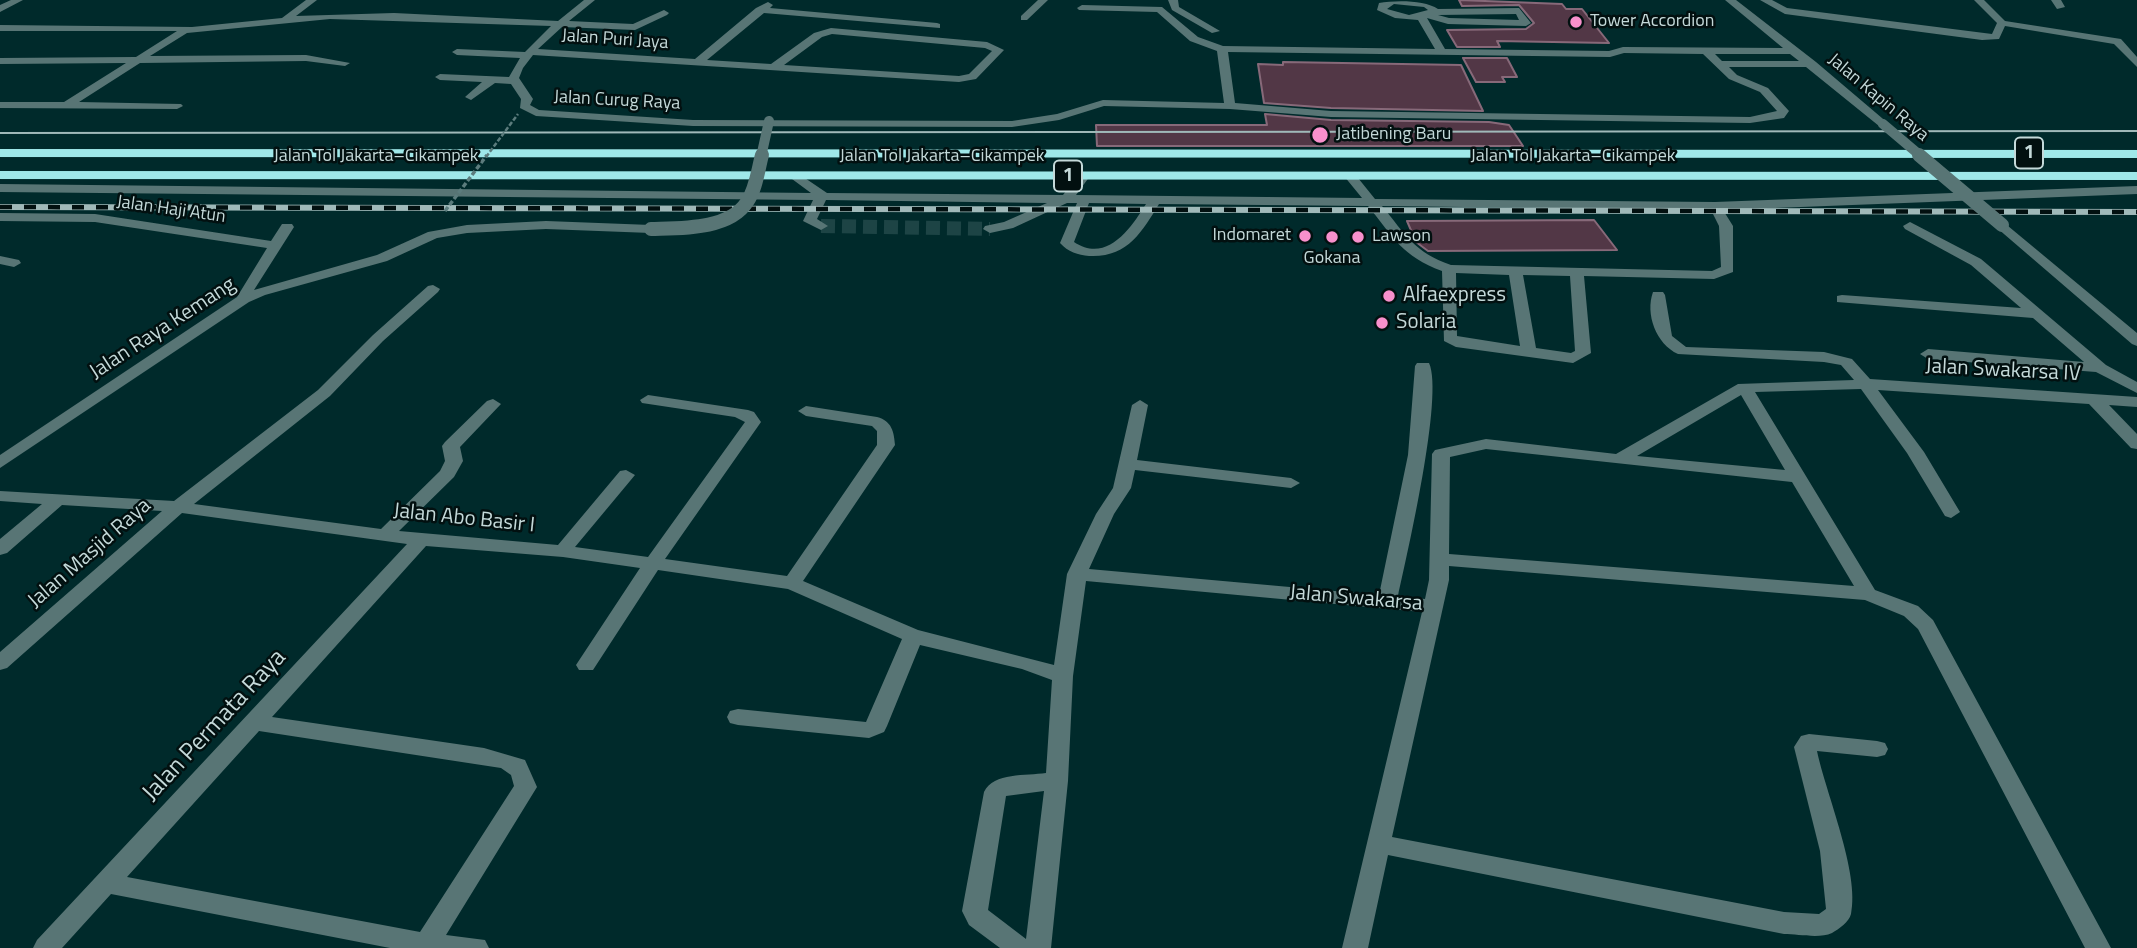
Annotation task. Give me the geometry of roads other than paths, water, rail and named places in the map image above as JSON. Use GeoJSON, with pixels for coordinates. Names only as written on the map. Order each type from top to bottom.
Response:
{"type":"FeatureCollection","features":[{"type":"Feature","properties":{"kind":"highway","name":"Jalan Tol Jakarta–Cikampek"},"geometry":{"type":"LineString","coordinates":[[0,153],[2137,154]]}},
{"type":"Feature","properties":{"kind":"highway","name":"Jalan Tol Jakarta–Cikampek"},"geometry":{"type":"LineString","coordinates":[[0,175],[2137,176]]}},
{"type":"Feature","properties":{"kind":"street"},"geometry":{"type":"LineString","coordinates":[[0,9],[18,0]]}},
{"type":"Feature","properties":{"kind":"street"},"geometry":{"type":"LineString","coordinates":[[281,23],[312,0]]}},
{"type":"Feature","properties":{"kind":"street"},"geometry":{"type":"LineString","coordinates":[[440,77],[514,82],[517,68],[590,0]]}},
{"type":"Feature","properties":{"kind":"street"},"geometry":{"type":"LineString","coordinates":[[697,62],[759,10],[777,0]]}},
{"type":"Feature","properties":{"kind":"street"},"geometry":{"type":"LineString","coordinates":[[1024,18],[1044,0]]}},
{"type":"Feature","properties":{"kind":"street"},"geometry":{"type":"LineString","coordinates":[[1173,0],[1175,8],[1215,31]]}},
{"type":"Feature","properties":{"kind":"street","name":"Jalan Kapin Raya"},"geometry":{"type":"LineString","coordinates":[[1730,0],[1812,64],[2137,341]]}},
{"type":"Feature","properties":{"kind":"street"},"geometry":{"type":"LineString","coordinates":[[1765,0],[1785,11],[1982,37],[1995,37],[2002,23]]}},
{"type":"Feature","properties":{"kind":"street"},"geometry":{"type":"LineString","coordinates":[[1979,0],[2002,23],[2117,41],[2137,64]]}},
{"type":"Feature","properties":{"kind":"street"},"geometry":{"type":"LineString","coordinates":[[1082,8],[1159,4],[1195,39],[1222,49],[1610,54],[1623,50],[1796,51]]}},
{"type":"Feature","properties":{"kind":"street"},"geometry":{"type":"LineString","coordinates":[[759,10],[937,26]]}},
{"type":"Feature","properties":{"kind":"street"},"geometry":{"type":"LineString","coordinates":[[1519,11],[1525,23],[1448,21],[1423,15],[1519,11]]}},
{"type":"Feature","properties":{"kind":"street"},"geometry":{"type":"LineString","coordinates":[[66,105],[187,30],[281,23],[330,16],[394,16],[635,27],[664,13]]}},
{"type":"Feature","properties":{"kind":"street"},"geometry":{"type":"LineString","coordinates":[[1423,15],[1429,52]]}},
{"type":"Feature","properties":{"kind":"street"},"geometry":{"type":"LineString","coordinates":[[1423,15],[1442,52]]}},
{"type":"Feature","properties":{"kind":"street"},"geometry":{"type":"LineString","coordinates":[[0,28],[181,26],[187,30]]}},
{"type":"Feature","properties":{"kind":"street","name":"Jalan Puri Jaya"},"geometry":{"type":"LineString","coordinates":[[457,52],[697,62],[771,69],[959,79],[972,77],[999,50],[987,45],[831,31],[818,35],[771,69]]}},
{"type":"Feature","properties":{"kind":"street"},"geometry":{"type":"LineString","coordinates":[[1222,49],[1230,106]]}},
{"type":"Feature","properties":{"kind":"street"},"geometry":{"type":"LineString","coordinates":[[1705,50],[1719,64],[1812,64]]}},
{"type":"Feature","properties":{"kind":"street"},"geometry":{"type":"LineString","coordinates":[[0,61],[306,58],[345,63]]}},
{"type":"Feature","properties":{"kind":"street","name":"Jalan Curug Raya"},"geometry":{"type":"LineString","coordinates":[[514,82],[527,99],[524,106],[536,113],[693,123],[769,121],[1012,124],[1059,117],[1103,103],[1230,106],[1271,112],[1415,117],[1770,120],[1780,116],[1783,111],[1764,90],[1733,77],[1719,64]]}},
{"type":"Feature","properties":{"kind":"street"},"geometry":{"type":"LineString","coordinates":[[471,97],[492,80]]}},
{"type":"Feature","properties":{"kind":"street"},"geometry":{"type":"LineString","coordinates":[[0,105],[177,106]]}},
{"type":"Feature","properties":{"kind":"street","name":"Jalan Raya Kemang"},"geometry":{"type":"LineString","coordinates":[[0,463],[244,299],[286,282],[389,257],[416,241],[439,233],[474,228],[543,226],[686,228],[734,215],[747,202],[769,121]]}},
{"type":"Feature","properties":{"kind":"street"},"geometry":{"type":"LineString","coordinates":[[990,229],[1008,225],[1068,198],[1084,176]]}},
{"type":"Feature","properties":{"kind":"street"},"geometry":{"type":"LineString","coordinates":[[1350,176],[1377,205],[1411,250],[1422,259],[1449,269],[1699,276],[1721,273],[1728,269],[1726,226],[1715,206]]}},
{"type":"Feature","properties":{"kind":"street"},"geometry":{"type":"LineString","coordinates":[[796,177],[822,195]]}},
{"type":"Feature","properties":{"kind":"street"},"geometry":{"type":"LineString","coordinates":[[0,188],[1085,198],[1377,205],[1715,206],[2137,190]]}},
{"type":"Feature","properties":{"kind":"street"},"geometry":{"type":"LineString","coordinates":[[821,226],[810,221],[822,195]]}},
{"type":"Feature","properties":{"kind":"street"},"geometry":{"type":"LineString","coordinates":[[1085,198],[1067,243],[1075,250],[1094,252],[1114,251],[1128,241],[1156,200]]}},
{"type":"Feature","properties":{"kind":"street","name":"Jalan Haji Atun"},"geometry":{"type":"LineString","coordinates":[[0,217],[95,218],[274,245]]}},
{"type":"Feature","properties":{"kind":"street"},"geometry":{"type":"LineString","coordinates":[[1910,226],[1976,262],[2100,369],[2137,388]]}},
{"type":"Feature","properties":{"kind":"street"},"geometry":{"type":"LineString","coordinates":[[244,299],[248,287],[287,227]]}},
{"type":"Feature","properties":{"kind":"street"},"geometry":{"type":"LineString","coordinates":[[1449,269],[1449,338],[1573,358],[1582,356],[1577,272]]}},
{"type":"Feature","properties":{"kind":"street"},"geometry":{"type":"LineString","coordinates":[[1515,271],[1529,352]]}},
{"type":"Feature","properties":{"kind":"street"},"geometry":{"type":"LineString","coordinates":[[178,507],[324,393],[370,346],[433,289]]}},
{"type":"Feature","properties":{"kind":"street"},"geometry":{"type":"LineString","coordinates":[[1658,295],[1664,340],[1670,347],[1708,353],[1836,359],[1851,366],[1915,452],[1951,512]]}},
{"type":"Feature","properties":{"kind":"street"},"geometry":{"type":"LineString","coordinates":[[1842,299],[2037,314]]}},
{"type":"Feature","properties":{"kind":"street"},"geometry":{"type":"LineString","coordinates":[[1928,354],[2100,369]]}},
{"type":"Feature","properties":{"kind":"street"},"geometry":{"type":"LineString","coordinates":[[1387,602],[1411,495],[1424,402],[1423,366]]}},
{"type":"Feature","properties":{"kind":"street"},"geometry":{"type":"LineString","coordinates":[[1619,459],[1744,387],[1866,384]]}},
{"type":"Feature","properties":{"kind":"street","name":"Jalan Swakarsa IV"},"geometry":{"type":"LineString","coordinates":[[1866,384],[2137,402]]}},
{"type":"Feature","properties":{"kind":"street"},"geometry":{"type":"LineString","coordinates":[[1744,387],[1868,594]]}},
{"type":"Feature","properties":{"kind":"street"},"geometry":{"type":"LineString","coordinates":[[2092,397],[2137,444]]}},
{"type":"Feature","properties":{"kind":"street"},"geometry":{"type":"LineString","coordinates":[[586,665],[753,422],[748,415],[735,412],[648,400]]}},
{"type":"Feature","properties":{"kind":"street"},"geometry":{"type":"LineString","coordinates":[[386,534],[448,473],[454,461],[451,446],[493,404]]}},
{"type":"Feature","properties":{"kind":"street"},"geometry":{"type":"LineString","coordinates":[[1038,948],[1057,781],[1063,676],[1077,574],[1105,514],[1122,488],[1140,405]]}},
{"type":"Feature","properties":{"kind":"street"},"geometry":{"type":"LineString","coordinates":[[792,583],[886,445],[885,430],[877,422],[806,411]]}},
{"type":"Feature","properties":{"kind":"street","name":"Jalan Swakarsa"},"geometry":{"type":"LineString","coordinates":[[1077,574],[1432,606],[1439,559],[1441,454],[1486,444],[1619,459]]}},
{"type":"Feature","properties":{"kind":"street"},"geometry":{"type":"LineString","coordinates":[[1619,459],[1798,477]]}},
{"type":"Feature","properties":{"kind":"street"},"geometry":{"type":"LineString","coordinates":[[1126,464],[1290,483]]}},
{"type":"Feature","properties":{"kind":"street"},"geometry":{"type":"LineString","coordinates":[[563,551],[574,534],[626,475]]}},
{"type":"Feature","properties":{"kind":"street","name":"Jalan Abo Basir I"},"geometry":{"type":"LineString","coordinates":[[0,496],[178,507],[421,540],[563,551],[652,566],[792,583],[913,636],[1026,663],[1063,676]]}},
{"type":"Feature","properties":{"kind":"street"},"geometry":{"type":"LineString","coordinates":[[0,549],[59,499]]}},
{"type":"Feature","properties":{"kind":"street","name":"Jalan Masjid Raya"},"geometry":{"type":"LineString","coordinates":[[0,663],[178,507]]}},
{"type":"Feature","properties":{"kind":"street","name":"Jalan Permata Raya"},"geometry":{"type":"LineString","coordinates":[[46,948],[421,540]]}},
{"type":"Feature","properties":{"kind":"street"},"geometry":{"type":"LineString","coordinates":[[1439,559],[1868,594],[1911,611],[1926,625],[2098,948]]}},
{"type":"Feature","properties":{"kind":"street"},"geometry":{"type":"LineString","coordinates":[[1355,948],[1432,606]]}},
{"type":"Feature","properties":{"kind":"street"},"geometry":{"type":"LineString","coordinates":[[738,717],[869,730],[876,726],[913,636]]}},
{"type":"Feature","properties":{"kind":"street"},"geometry":{"type":"LineString","coordinates":[[254,722],[484,756],[515,763],[522,770],[526,787],[426,944]]}},
{"type":"Feature","properties":{"kind":"street"},"geometry":{"type":"LineString","coordinates":[[1379,844],[1784,923],[1823,925],[1838,914],[1836,870],[1805,747],[1809,743],[1877,749]]}},
{"type":"Feature","properties":{"kind":"street"},"geometry":{"type":"LineString","coordinates":[[1019,948],[978,918],[975,911],[995,792],[1002,787],[1057,781]]}},
{"type":"Feature","properties":{"kind":"street"},"geometry":{"type":"LineString","coordinates":[[106,883],[426,944],[476,948]]}},
{"type":"Feature","properties":{"kind":"tunnel"},"geometry":{"type":"LineString","coordinates":[[821,226],[990,229]]}},
{"type":"Feature","properties":{"kind":"tram line"},"geometry":{"type":"LineString","coordinates":[[0,133],[2137,131]]}},
{"type":"Feature","properties":{"kind":"railway"},"geometry":{"type":"LineString","coordinates":[[0,207],[2137,212]]}},
{"type":"Feature","properties":{"kind":"place","name":"Tower Accordion"},"geometry":{"type":"Point","coordinates":[1576,22]}},
{"type":"Feature","properties":{"kind":"place","name":"Jatibening Baru"},"geometry":{"type":"Point","coordinates":[1320,135]}},
{"type":"Feature","properties":{"kind":"place","name":"Indomaret"},"geometry":{"type":"Point","coordinates":[1305,236]}},
{"type":"Feature","properties":{"kind":"place","name":"Gokana"},"geometry":{"type":"Point","coordinates":[1332,237]}},
{"type":"Feature","properties":{"kind":"place","name":"Lawson"},"geometry":{"type":"Point","coordinates":[1358,237]}},
{"type":"Feature","properties":{"kind":"place","name":"Alfaexpress"},"geometry":{"type":"Point","coordinates":[1389,296]}},
{"type":"Feature","properties":{"kind":"place","name":"Solaria"},"geometry":{"type":"Point","coordinates":[1382,323]}}]}
